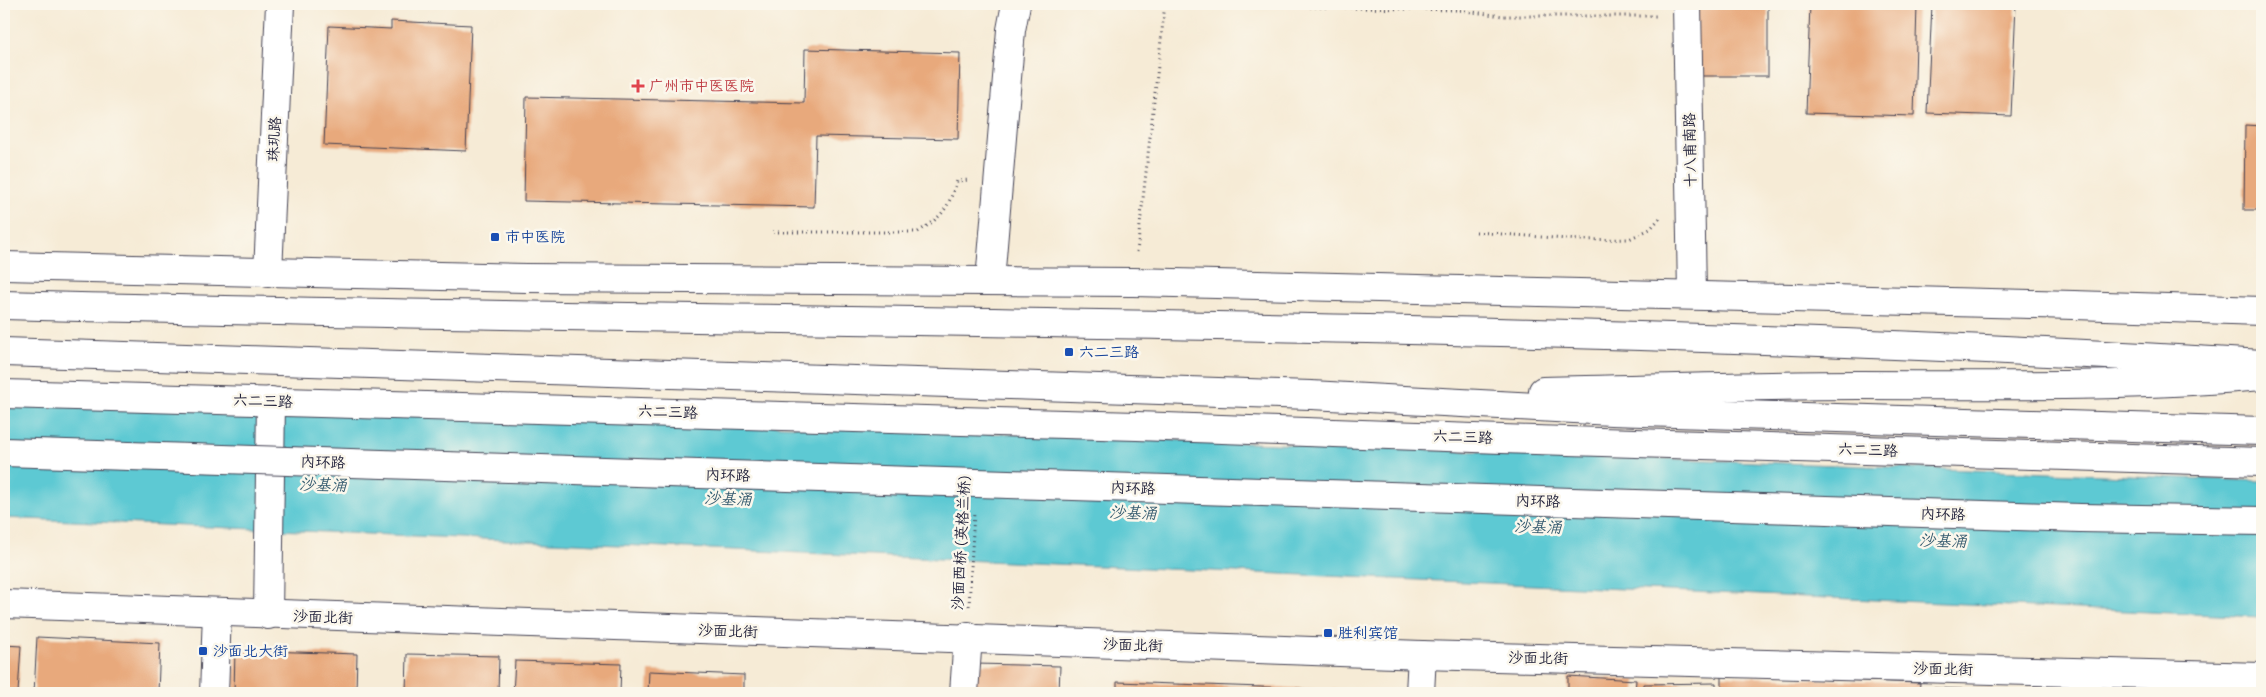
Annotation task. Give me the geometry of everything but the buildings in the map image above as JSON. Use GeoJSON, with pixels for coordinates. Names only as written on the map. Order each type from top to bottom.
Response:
{"type":"FeatureCollection","features":[{"type":"Feature","properties":{"kind":"main road","name":"珠玑路"},"geometry":{"type":"LineString","coordinates":[[268,273],[280,4]]}},
{"type":"Feature","properties":{"kind":"main road"},"geometry":{"type":"LineString","coordinates":[[990,281],[1011,30],[1016,4]]}},
{"type":"Feature","properties":{"kind":"main road","name":"十八甫南路"},"geometry":{"type":"LineString","coordinates":[[1688,10],[1692,295]]}},
{"type":"Feature","properties":{"kind":"main road"},"geometry":{"type":"LineString","coordinates":[[4,266],[535,278],[1133,282],[2262,311]]}},
{"type":"Feature","properties":{"kind":"main road"},"geometry":{"type":"LineString","coordinates":[[4,305],[510,316],[1411,328],[2134,356],[2262,364]]}},
{"type":"Feature","properties":{"kind":"main road"},"geometry":{"type":"LineString","coordinates":[[4,352],[1311,395],[1611,411],[2262,431]]}},
{"type":"Feature","properties":{"kind":"main road"},"geometry":{"type":"LineString","coordinates":[[1311,395],[1769,385],[2118,385],[2191,383],[2262,376]]}},
{"type":"Feature","properties":{"kind":"main road","name":"六二三路"},"geometry":{"type":"LineString","coordinates":[[4,394],[272,404],[1137,426],[2262,462]]}},
{"type":"Feature","properties":{"kind":"main road"},"geometry":{"type":"LineString","coordinates":[[268,615],[272,404]]}},
{"type":"Feature","properties":{"kind":"main road","name":"内环路"},"geometry":{"type":"LineString","coordinates":[[4,452],[2080,518],[2262,522]]}},
{"type":"Feature","properties":{"kind":"main road","name":"沙面北街"},"geometry":{"type":"LineString","coordinates":[[4,604],[268,615],[1422,655],[2262,677]]}},
{"type":"Feature","properties":{"kind":"main road"},"geometry":{"type":"LineString","coordinates":[[214,693],[217,612]]}},
{"type":"Feature","properties":{"kind":"main road"},"geometry":{"type":"LineString","coordinates":[[964,693],[967,638]]}},
{"type":"Feature","properties":{"kind":"main road"},"geometry":{"type":"LineString","coordinates":[[1420,693],[1422,655]]}},
{"type":"Feature","properties":{"kind":"path"},"geometry":{"type":"LineString","coordinates":[[1133,282],[1165,4],[1457,10],[1503,16],[1688,10]]}},
{"type":"Feature","properties":{"kind":"path"},"geometry":{"type":"LineString","coordinates":[[773,232],[918,232],[938,219],[948,205],[957,181],[998,180]]}},
{"type":"Feature","properties":{"kind":"path"},"geometry":{"type":"LineString","coordinates":[[1476,232],[1580,240],[1629,239],[1650,229],[1666,212]]}},
{"type":"Feature","properties":{"kind":"path","name":"沙面西桥 (英格兰桥)"},"geometry":{"type":"LineString","coordinates":[[967,638],[974,510]]}},
{"type":"Feature","properties":{"kind":"water","name":"沙基涌"},"geometry":{"type":"Polygon","coordinates":[[[4,402],[849,428],[2262,481],[2262,617],[4,518],[4,402]]]}},
{"type":"Feature","properties":{"kind":"place","name":"广州市中医医院"},"geometry":{"type":"Point","coordinates":[638,86]}},
{"type":"Feature","properties":{"kind":"place","name":"市中医院"},"geometry":{"type":"Point","coordinates":[495,237]}},
{"type":"Feature","properties":{"kind":"place","name":"六二三路"},"geometry":{"type":"Point","coordinates":[1069,352]}},
{"type":"Feature","properties":{"kind":"place","name":"胜利宾馆"},"geometry":{"type":"Point","coordinates":[1328,633]}},
{"type":"Feature","properties":{"kind":"place","name":"沙面北大街"},"geometry":{"type":"Point","coordinates":[203,651]}}]}
